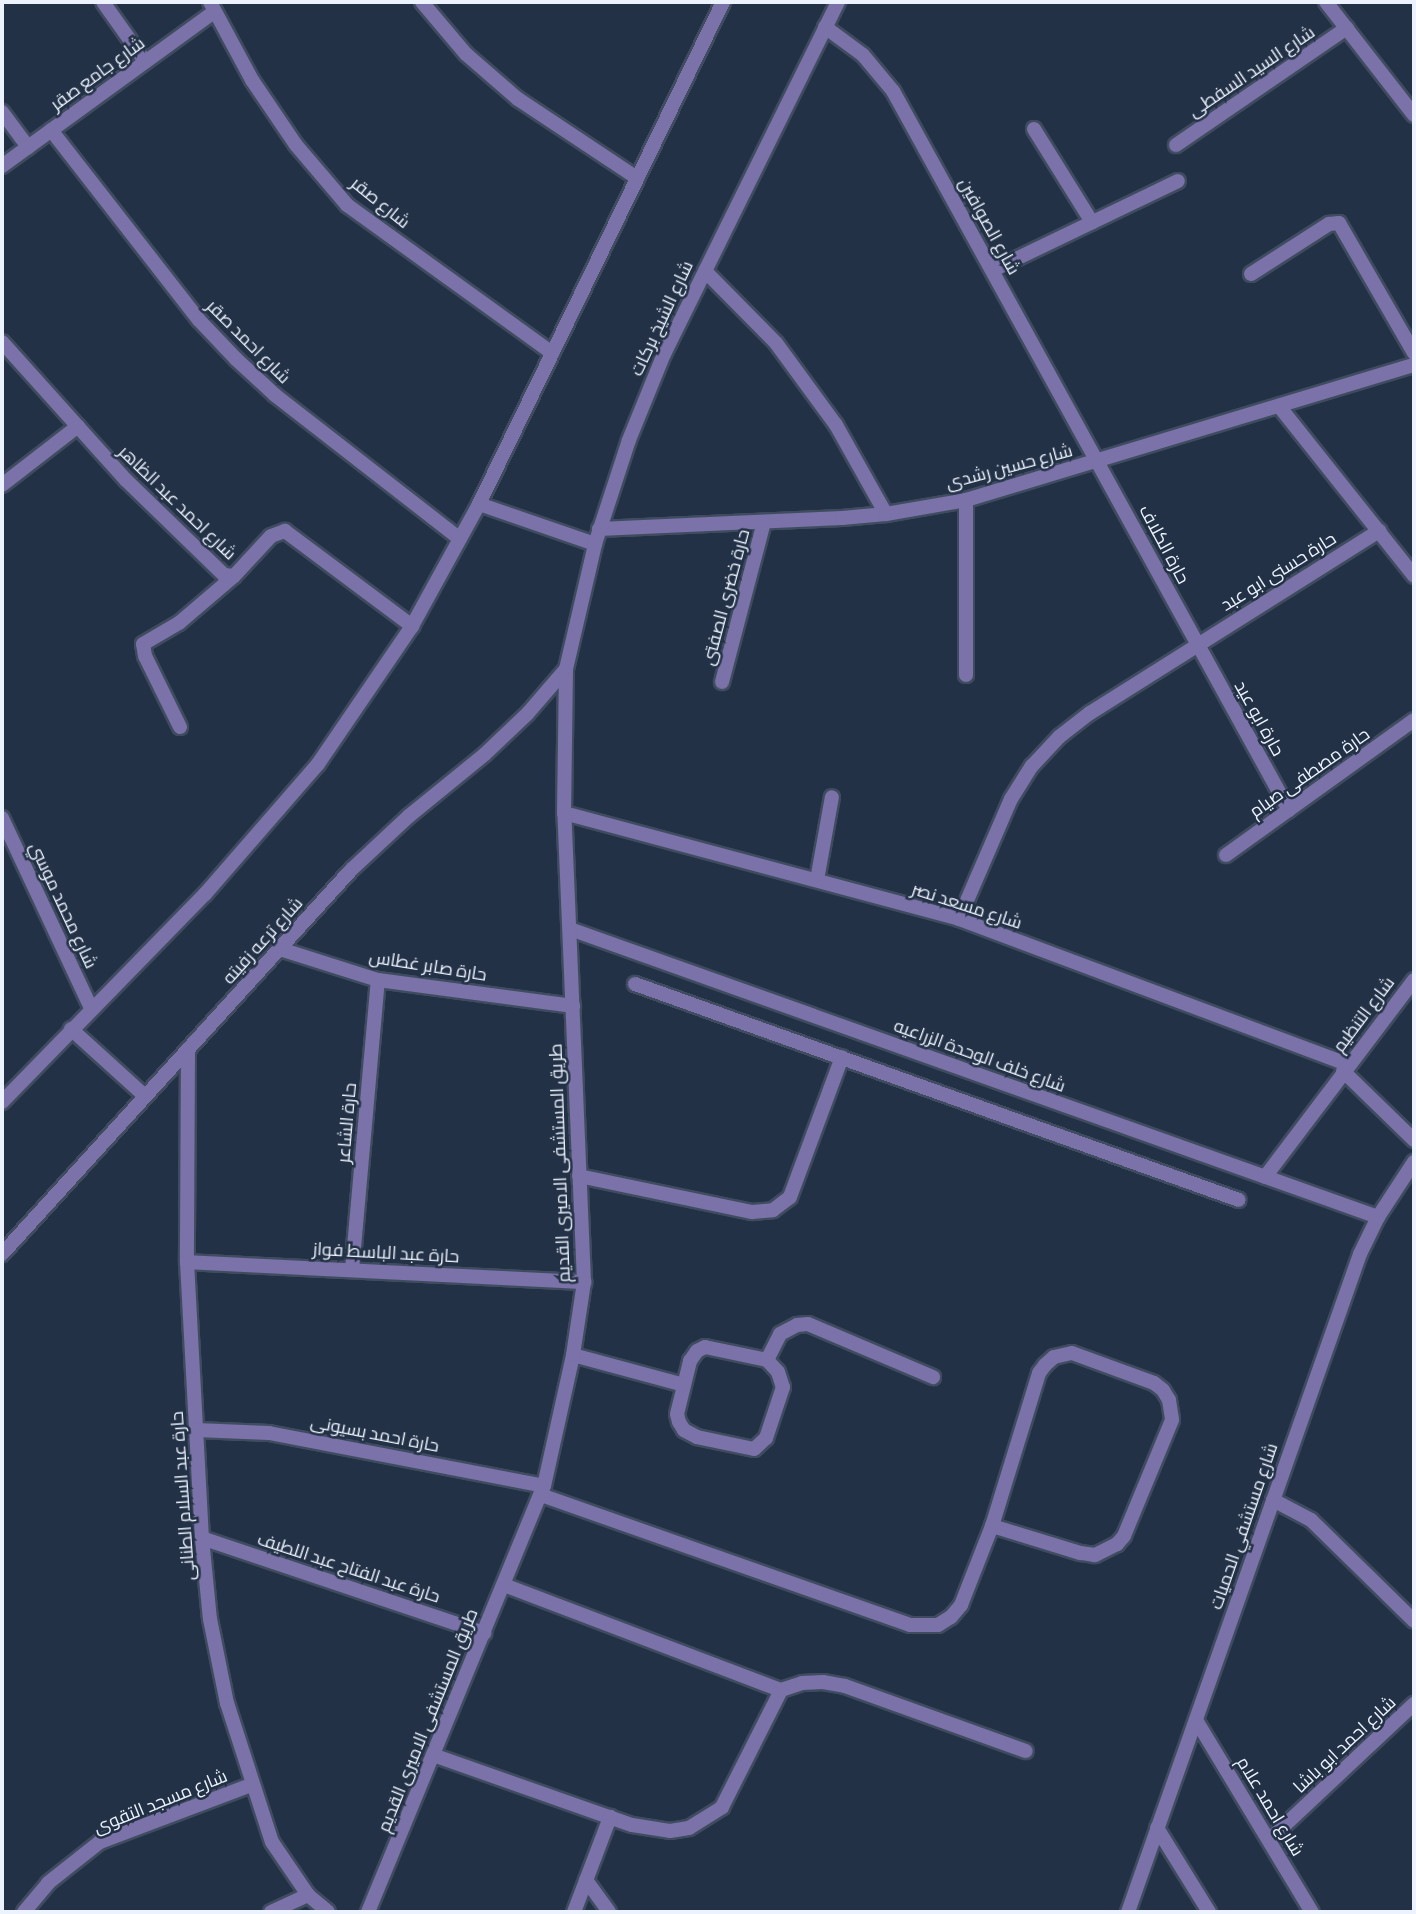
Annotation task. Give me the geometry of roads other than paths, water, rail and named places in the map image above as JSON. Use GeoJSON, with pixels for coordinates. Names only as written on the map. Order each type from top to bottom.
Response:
{"type":"FeatureCollection","features":[{"type":"Feature","properties":{"kind":"street"},"geometry":{"type":"LineString","coordinates":[[103,2],[145,61]]}},
{"type":"Feature","properties":{"kind":"street"},"geometry":{"type":"LineString","coordinates":[[422,2],[466,54],[518,99],[637,178]]}},
{"type":"Feature","properties":{"kind":"street"},"geometry":{"type":"LineString","coordinates":[[2,1102],[205,894],[318,764],[412,626],[479,504],[723,2]]}},
{"type":"Feature","properties":{"kind":"street","name":"شارع الشيخ بركات"},"geometry":{"type":"LineString","coordinates":[[566,669],[599,529],[629,440],[664,354],[838,2]]}},
{"type":"Feature","properties":{"kind":"street"},"geometry":{"type":"LineString","coordinates":[[1326,2],[1414,115]]}},
{"type":"Feature","properties":{"kind":"street","name":"شارع جامع صقر"},"geometry":{"type":"LineString","coordinates":[[2,166],[145,61],[213,6]]}},
{"type":"Feature","properties":{"kind":"street","name":"شارع صقر"},"geometry":{"type":"LineString","coordinates":[[213,6],[252,80],[274,113],[296,145],[347,205],[552,353]]}},
{"type":"Feature","properties":{"kind":"street","name":"شارع الصوافين"},"geometry":{"type":"LineString","coordinates":[[825,27],[863,55],[893,91],[1099,461]]}},
{"type":"Feature","properties":{"kind":"street","name":"شارع السيد السفطى"},"geometry":{"type":"LineString","coordinates":[[1176,145],[1347,28]]}},
{"type":"Feature","properties":{"kind":"street"},"geometry":{"type":"LineString","coordinates":[[2,112],[27,147]]}},
{"type":"Feature","properties":{"kind":"street"},"geometry":{"type":"LineString","coordinates":[[1034,129],[1092,222]]}},
{"type":"Feature","properties":{"kind":"street","name":"شارع احمد صقر"},"geometry":{"type":"LineString","coordinates":[[51,130],[199,320],[236,359],[275,395],[460,539]]}},
{"type":"Feature","properties":{"kind":"street"},"geometry":{"type":"LineString","coordinates":[[993,270],[1178,181]]}},
{"type":"Feature","properties":{"kind":"street"},"geometry":{"type":"LineString","coordinates":[[1251,274],[1329,224],[1339,223],[1414,353]]}},
{"type":"Feature","properties":{"kind":"street"},"geometry":{"type":"LineString","coordinates":[[705,271],[776,343],[836,425],[886,514]]}},
{"type":"Feature","properties":{"kind":"street","name":"شارع احمد عبد الظاهر"},"geometry":{"type":"LineString","coordinates":[[2,342],[177,532],[224,575],[234,576],[271,536],[285,531],[412,626]]}},
{"type":"Feature","properties":{"kind":"street","name":"شارع حسين رشدى"},"geometry":{"type":"LineString","coordinates":[[599,529],[886,514],[966,500],[1414,365]]}},
{"type":"Feature","properties":{"kind":"street"},"geometry":{"type":"LineString","coordinates":[[1279,406],[1414,576]]}},
{"type":"Feature","properties":{"kind":"street"},"geometry":{"type":"LineString","coordinates":[[2,485],[78,426]]}},
{"type":"Feature","properties":{"kind":"street","name":"حارة الكلاف"},"geometry":{"type":"LineString","coordinates":[[1099,461],[1198,645]]}},
{"type":"Feature","properties":{"kind":"street"},"geometry":{"type":"LineString","coordinates":[[966,500],[966,675]]}},
{"type":"Feature","properties":{"kind":"street"},"geometry":{"type":"LineString","coordinates":[[479,504],[595,544]]}},
{"type":"Feature","properties":{"kind":"street","name":"حارة خضرى الصفتى"},"geometry":{"type":"LineString","coordinates":[[722,682],[764,522]]}},
{"type":"Feature","properties":{"kind":"street","name":"حارة حسنى ابو عبد"},"geometry":{"type":"LineString","coordinates":[[959,919],[1011,799],[1032,765],[1059,737],[1090,713],[1379,531]]}},
{"type":"Feature","properties":{"kind":"street"},"geometry":{"type":"LineString","coordinates":[[180,727],[142,650],[143,644],[189,615],[234,576]]}},
{"type":"Feature","properties":{"kind":"street","name":"حارة ابو عيد"},"geometry":{"type":"LineString","coordinates":[[1198,645],[1289,810]]}},
{"type":"Feature","properties":{"kind":"street","name":"طريق المستشفى الاميرى القديم"},"geometry":{"type":"LineString","coordinates":[[368,1912],[543,1490],[573,1355],[584,1282],[564,813],[566,669]]}},
{"type":"Feature","properties":{"kind":"street","name":"شارع ترعه زفيته"},"geometry":{"type":"LineString","coordinates":[[2,1254],[379,842],[502,738],[566,669]]}},
{"type":"Feature","properties":{"kind":"street","name":"حارة مصطفى صيام"},"geometry":{"type":"LineString","coordinates":[[1226,855],[1414,720]]}},
{"type":"Feature","properties":{"kind":"street"},"geometry":{"type":"LineString","coordinates":[[817,880],[832,797]]}},
{"type":"Feature","properties":{"kind":"street","name":"شارع مسعد نصر"},"geometry":{"type":"LineString","coordinates":[[564,813],[959,919],[1346,1068]]}},
{"type":"Feature","properties":{"kind":"street","name":"شارع محمد موسي"},"geometry":{"type":"LineString","coordinates":[[2,818],[91,1009]]}},
{"type":"Feature","properties":{"kind":"street","name":"شارع خلف الوحدة الزراعيه"},"geometry":{"type":"LineString","coordinates":[[570,929],[1378,1217]]}},
{"type":"Feature","properties":{"kind":"street","name":"حارة صابر غطاس"},"geometry":{"type":"LineString","coordinates":[[279,949],[378,980],[573,1006]]}},
{"type":"Feature","properties":{"kind":"street","name":"حارة الشاعر"},"geometry":{"type":"LineString","coordinates":[[352,1270],[378,980]]}},
{"type":"Feature","properties":{"kind":"street","name":"شارع التنظيم"},"geometry":{"type":"LineString","coordinates":[[1265,1177],[1414,980]]}},
{"type":"Feature","properties":{"kind":"street"},"geometry":{"type":"LineString","coordinates":[[635,984],[1239,1200]]}},
{"type":"Feature","properties":{"kind":"street"},"geometry":{"type":"LineString","coordinates":[[71,1029],[145,1097]]}},
{"type":"Feature","properties":{"kind":"street","name":"حارة عبد السلام الطنانى"},"geometry":{"type":"LineString","coordinates":[[188,1049],[187,1262],[202,1538],[210,1619],[222,1679],[251,1785],[272,1842],[307,1895],[328,1912]]}},
{"type":"Feature","properties":{"kind":"street"},"geometry":{"type":"LineString","coordinates":[[579,1176],[752,1212],[773,1210],[790,1197],[842,1057]]}},
{"type":"Feature","properties":{"kind":"street"},"geometry":{"type":"LineString","coordinates":[[1346,1068],[1414,1140]]}},
{"type":"Feature","properties":{"kind":"street","name":"شارع مستشفي الحميات"},"geometry":{"type":"LineString","coordinates":[[1128,1912],[1360,1254],[1378,1217],[1414,1162]]}},
{"type":"Feature","properties":{"kind":"street","name":"حارة عبد الباسط فواز"},"geometry":{"type":"LineString","coordinates":[[187,1262],[584,1282]]}},
{"type":"Feature","properties":{"kind":"street"},"geometry":{"type":"LineString","coordinates":[[767,1360],[780,1334],[797,1325],[808,1324],[933,1377]]}},
{"type":"Feature","properties":{"kind":"street"},"geometry":{"type":"LineString","coordinates":[[705,1347],[767,1360],[778,1372],[783,1387],[766,1438],[754,1449],[697,1437],[684,1430],[677,1414],[684,1385],[693,1355],[705,1347]]}},
{"type":"Feature","properties":{"kind":"street","name":"حارة احمد بسيونى"},"geometry":{"type":"LineString","coordinates":[[196,1430],[269,1433],[543,1490],[924,1627],[944,1621],[961,1605],[992,1526],[1039,1373],[1054,1357],[1072,1353],[1154,1383],[1163,1390],[1169,1400],[1172,1420],[1124,1536],[1117,1544],[1095,1555],[1080,1553],[992,1526]]}},
{"type":"Feature","properties":{"kind":"street"},"geometry":{"type":"LineString","coordinates":[[573,1355],[684,1385]]}},
{"type":"Feature","properties":{"kind":"street"},"geometry":{"type":"LineString","coordinates":[[1273,1500],[1311,1520],[1414,1621]]}},
{"type":"Feature","properties":{"kind":"street","name":"حارة عبد الفتاح عبد اللطيف"},"geometry":{"type":"LineString","coordinates":[[202,1538],[484,1633]]}},
{"type":"Feature","properties":{"kind":"street"},"geometry":{"type":"LineString","coordinates":[[504,1585],[781,1690],[823,1682],[845,1686],[1026,1751]]}},
{"type":"Feature","properties":{"kind":"street"},"geometry":{"type":"LineString","coordinates":[[433,1755],[651,1830],[670,1832],[689,1828],[722,1807],[781,1690]]}},
{"type":"Feature","properties":{"kind":"street","name":"شارع احمد ابو باشا"},"geometry":{"type":"LineString","coordinates":[[1269,1840],[1414,1704]]}},
{"type":"Feature","properties":{"kind":"street","name":"شارع احمد علام"},"geometry":{"type":"LineString","coordinates":[[1196,1720],[1312,1912]]}},
{"type":"Feature","properties":{"kind":"street","name":"شارع مسجد التقوى"},"geometry":{"type":"LineString","coordinates":[[24,1912],[48,1883],[100,1842],[251,1785]]}},
{"type":"Feature","properties":{"kind":"street"},"geometry":{"type":"LineString","coordinates":[[573,1912],[610,1816]]}},
{"type":"Feature","properties":{"kind":"street"},"geometry":{"type":"LineString","coordinates":[[1157,1828],[1209,1912]]}},
{"type":"Feature","properties":{"kind":"street"},"geometry":{"type":"LineString","coordinates":[[586,1881],[609,1912]]}},
{"type":"Feature","properties":{"kind":"street"},"geometry":{"type":"LineString","coordinates":[[271,1912],[307,1895]]}}]}
